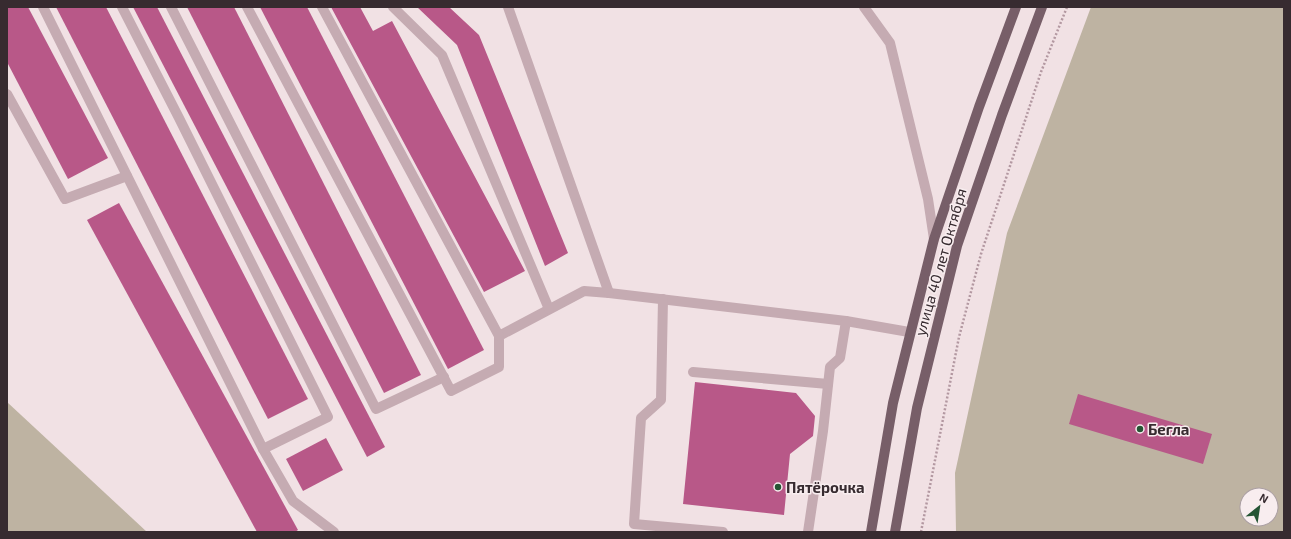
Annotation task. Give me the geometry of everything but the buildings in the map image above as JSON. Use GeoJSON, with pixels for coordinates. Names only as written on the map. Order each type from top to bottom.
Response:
{"type":"FeatureCollection","features":[{"type":"Feature","properties":{"kind":"main road","name":"улица 40 лет Октября"},"geometry":{"type":"LineString","coordinates":[[871,532],[893,403],[934,239],[979,106],[1016,7]]}},
{"type":"Feature","properties":{"kind":"main road","name":"улица 40 лет Октября"},"geometry":{"type":"LineString","coordinates":[[896,532],[917,408],[957,246],[1002,115],[1042,7]]}},
{"type":"Feature","properties":{"kind":"lane"},"geometry":{"type":"LineString","coordinates":[[43,7],[263,449],[293,501],[334,532]]}},
{"type":"Feature","properties":{"kind":"lane"},"geometry":{"type":"LineString","coordinates":[[122,7],[328,417],[263,449]]}},
{"type":"Feature","properties":{"kind":"lane"},"geometry":{"type":"LineString","coordinates":[[171,7],[376,409],[444,378]]}},
{"type":"Feature","properties":{"kind":"lane"},"geometry":{"type":"LineString","coordinates":[[247,7],[452,391],[499,367],[499,336],[322,7]]}},
{"type":"Feature","properties":{"kind":"lane"},"geometry":{"type":"LineString","coordinates":[[393,7],[442,55],[549,309]]}},
{"type":"Feature","properties":{"kind":"lane"},"geometry":{"type":"LineString","coordinates":[[508,7],[609,293]]}},
{"type":"Feature","properties":{"kind":"lane"},"geometry":{"type":"LineString","coordinates":[[864,7],[890,42],[928,199],[934,239]]}},
{"type":"Feature","properties":{"kind":"lane"},"geometry":{"type":"LineString","coordinates":[[7,94],[65,199],[127,176]]}},
{"type":"Feature","properties":{"kind":"lane"},"geometry":{"type":"LineString","coordinates":[[499,336],[584,291],[846,320],[910,332]]}},
{"type":"Feature","properties":{"kind":"lane"},"geometry":{"type":"LineString","coordinates":[[663,299],[661,400],[641,418],[634,524],[723,532]]}},
{"type":"Feature","properties":{"kind":"lane"},"geometry":{"type":"LineString","coordinates":[[808,532],[823,431],[830,367],[840,358],[846,320]]}},
{"type":"Feature","properties":{"kind":"lane"},"geometry":{"type":"LineString","coordinates":[[693,372],[828,384]]}},
{"type":"Feature","properties":{"kind":"path"},"geometry":{"type":"LineString","coordinates":[[921,532],[959,337],[981,254],[1041,72],[1067,7]]}},
{"type":"Feature","properties":{"kind":"shaded area"},"geometry":{"type":"Polygon","coordinates":[[[1091,7],[1284,7],[1284,532],[956,532],[955,473],[1007,233],[1091,7]]]}},
{"type":"Feature","properties":{"kind":"shaded area"},"geometry":{"type":"Polygon","coordinates":[[[7,402],[147,532],[7,532],[7,402]]]}},
{"type":"Feature","properties":{"kind":"place","name":"Бегла"},"geometry":{"type":"Point","coordinates":[1140,429]}},
{"type":"Feature","properties":{"kind":"place","name":"Пятёрочка"},"geometry":{"type":"Point","coordinates":[778,487]}}]}
